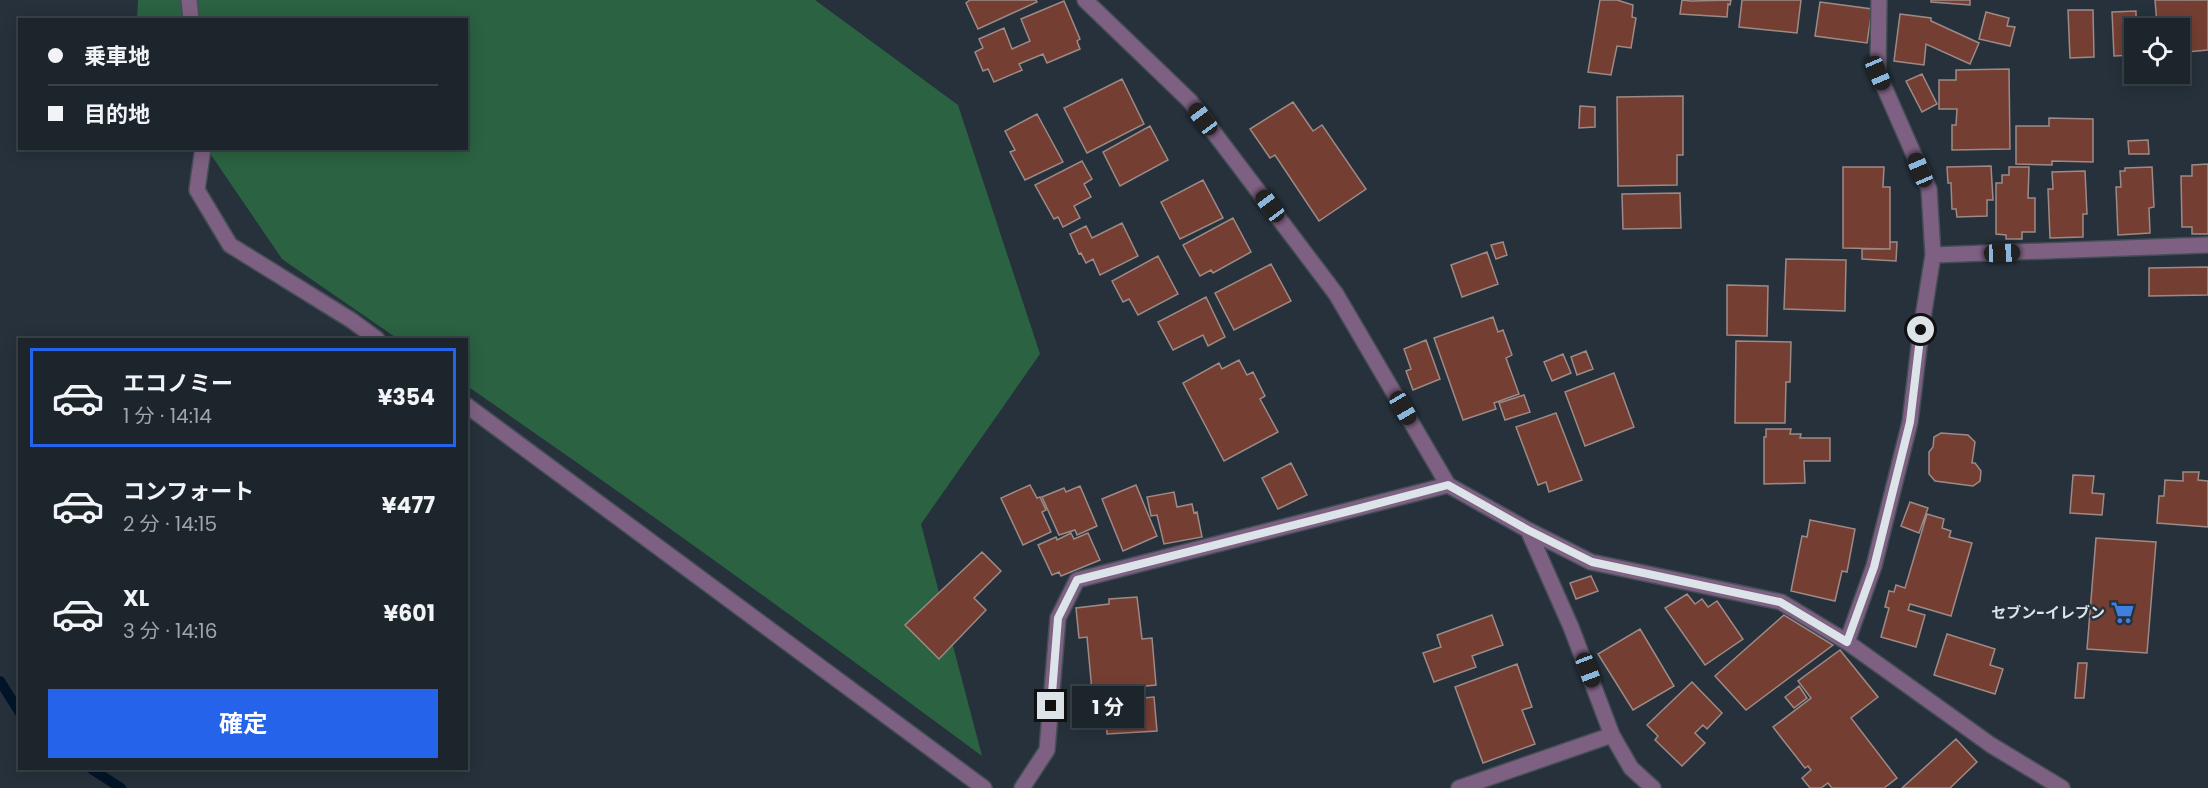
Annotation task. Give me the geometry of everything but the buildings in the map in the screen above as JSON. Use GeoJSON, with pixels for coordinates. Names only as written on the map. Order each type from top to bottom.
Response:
{"type":"FeatureCollection","features":[{"type":"Feature","properties":{"kind":"street"},"geometry":{"type":"LineString","coordinates":[[189,0],[191,18]]}},
{"type":"Feature","properties":{"kind":"street"},"geometry":{"type":"LineString","coordinates":[[1085,0],[1190,101],[1329,284],[1448,485],[1528,530],[1592,562],[1780,602],[1847,642],[2051,786]]}},
{"type":"Feature","properties":{"kind":"street"},"geometry":{"type":"LineString","coordinates":[[1847,642],[1874,567],[1910,422],[1933,255],[1929,189],[1878,73],[1879,0]]}},
{"type":"Feature","properties":{"kind":"street"},"geometry":{"type":"LineString","coordinates":[[203,150],[197,190],[230,244],[376,338]]}},
{"type":"Feature","properties":{"kind":"street"},"geometry":{"type":"LineString","coordinates":[[1933,255],[2208,245]]}},
{"type":"Feature","properties":{"kind":"street"},"geometry":{"type":"LineString","coordinates":[[468,406],[984,788]]}},
{"type":"Feature","properties":{"kind":"street"},"geometry":{"type":"LineString","coordinates":[[1022,788],[1047,750],[1058,618],[1077,580],[1448,485]]}},
{"type":"Feature","properties":{"kind":"street"},"geometry":{"type":"LineString","coordinates":[[1528,530],[1571,627],[1612,735],[1631,768],[1653,788]]}},
{"type":"Feature","properties":{"kind":"street"},"geometry":{"type":"LineString","coordinates":[[1459,788],[1612,735]]}},
{"type":"Feature","properties":{"kind":"green space"},"geometry":{"type":"Polygon","coordinates":[[[138,0],[815,0],[958,105],[1040,354],[921,524],[982,756],[726,569],[468,387],[468,338],[397,338],[282,259],[208,150],[468,150],[468,18],[137,18],[138,0]]]}},
{"type":"Feature","properties":{"kind":"waterway"},"geometry":{"type":"LineString","coordinates":[[0,681],[18,710]]}},
{"type":"Feature","properties":{"kind":"waterway"},"geometry":{"type":"LineString","coordinates":[[93,770],[121,788]]}},
{"type":"Feature","properties":{"kind":"place","name":"セブン-イレブン"},"geometry":{"type":"Point","coordinates":[2123,612]}},
{"type":"Feature","properties":{"kind":"route"},"geometry":{"type":"LineString","coordinates":[[1051,706],[1058,618],[1077,580],[1448,485],[1528,530],[1592,562],[1780,602],[1847,642],[1874,567],[1910,422],[1921,330]]}}]}
